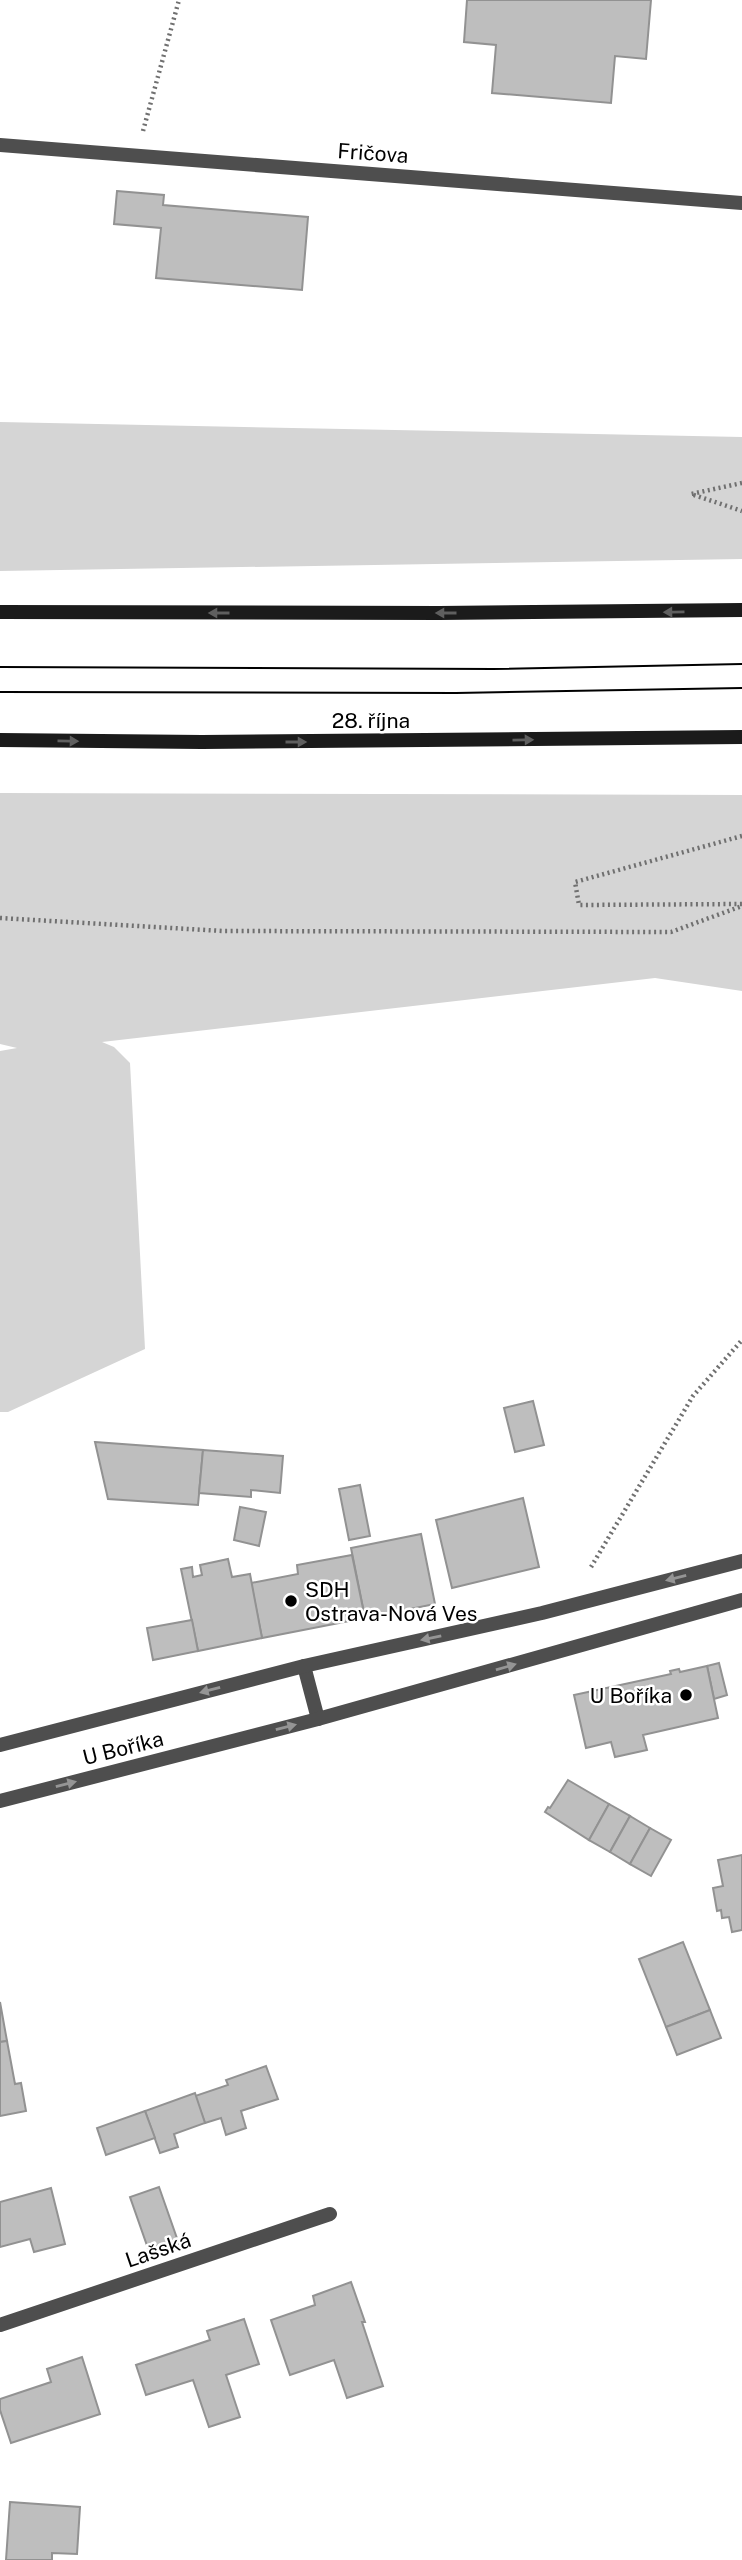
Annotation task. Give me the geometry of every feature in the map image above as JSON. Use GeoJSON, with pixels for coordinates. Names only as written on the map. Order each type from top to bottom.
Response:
{"type":"FeatureCollection","features":[{"type":"Feature","properties":{"kind":"main road"},"geometry":{"type":"LineString","coordinates":[[0,612],[439,613],[742,610]]}},
{"type":"Feature","properties":{"kind":"main road","name":"28. října"},"geometry":{"type":"LineString","coordinates":[[0,740],[202,742],[742,737]]}},
{"type":"Feature","properties":{"kind":"street","name":"Fričova"},"geometry":{"type":"LineString","coordinates":[[0,145],[742,203]]}},
{"type":"Feature","properties":{"kind":"street","name":"U Boříka"},"geometry":{"type":"LineString","coordinates":[[0,1745],[304,1666],[542,1613],[742,1561]]}},
{"type":"Feature","properties":{"kind":"street","name":"U Boříka"},"geometry":{"type":"LineString","coordinates":[[0,1801],[318,1719],[742,1600]]}},
{"type":"Feature","properties":{"kind":"street"},"geometry":{"type":"LineString","coordinates":[[304,1666],[318,1719]]}},
{"type":"Feature","properties":{"kind":"street","name":"Lašská"},"geometry":{"type":"LineString","coordinates":[[0,2325],[330,2214]]}},
{"type":"Feature","properties":{"kind":"path"},"geometry":{"type":"LineString","coordinates":[[137,156],[179,0]]}},
{"type":"Feature","properties":{"kind":"path"},"geometry":{"type":"LineString","coordinates":[[742,483],[691,494],[742,511]]}},
{"type":"Feature","properties":{"kind":"path"},"geometry":{"type":"LineString","coordinates":[[742,836],[575,882],[579,905],[742,905]]}},
{"type":"Feature","properties":{"kind":"path"},"geometry":{"type":"LineString","coordinates":[[0,918],[223,931],[671,932],[742,905]]}},
{"type":"Feature","properties":{"kind":"path"},"geometry":{"type":"LineString","coordinates":[[591,1567],[694,1396],[742,1340]]}},
{"type":"Feature","properties":{"kind":"shaded area"},"geometry":{"type":"Polygon","coordinates":[[[0,422],[742,437],[742,559],[0,571],[0,422]]]}},
{"type":"Feature","properties":{"kind":"shaded area"},"geometry":{"type":"Polygon","coordinates":[[[0,793],[742,795],[742,991],[655,978],[102,1042],[114,1047],[130,1063],[145,1349],[8,1412],[0,1412],[0,1051],[17,1048],[0,1044],[0,793]]]}},
{"type":"Feature","properties":{"kind":"building"},"geometry":{"type":"Polygon","coordinates":[[[467,0],[651,0],[646,59],[615,56],[611,103],[492,93],[496,45],[464,42],[467,0]]]}},
{"type":"Feature","properties":{"kind":"building"},"geometry":{"type":"Polygon","coordinates":[[[117,191],[164,195],[163,205],[308,217],[302,290],[156,278],[161,228],[114,224],[117,191]]]}},
{"type":"Feature","properties":{"kind":"building"},"geometry":{"type":"Polygon","coordinates":[[[533,1401],[544,1445],[515,1452],[504,1408],[533,1401]]]}},
{"type":"Feature","properties":{"kind":"building"},"geometry":{"type":"Polygon","coordinates":[[[95,1442],[203,1450],[198,1505],[108,1499],[95,1442]]]}},
{"type":"Feature","properties":{"kind":"building"},"geometry":{"type":"Polygon","coordinates":[[[203,1450],[283,1456],[280,1493],[251,1490],[251,1497],[199,1493],[203,1450]]]}},
{"type":"Feature","properties":{"kind":"building"},"geometry":{"type":"Polygon","coordinates":[[[360,1485],[370,1536],[349,1540],[339,1489],[360,1485]]]}},
{"type":"Feature","properties":{"kind":"building"},"geometry":{"type":"Polygon","coordinates":[[[523,1498],[539,1567],[452,1588],[436,1520],[523,1498]]]}},
{"type":"Feature","properties":{"kind":"building"},"geometry":{"type":"Polygon","coordinates":[[[240,1507],[266,1512],[259,1546],[234,1540],[240,1507]]]}},
{"type":"Feature","properties":{"kind":"building"},"geometry":{"type":"Polygon","coordinates":[[[421,1534],[435,1604],[365,1618],[351,1548],[421,1534]]]}},
{"type":"Feature","properties":{"kind":"building"},"geometry":{"type":"Polygon","coordinates":[[[352,1555],[365,1618],[262,1638],[251,1583],[298,1574],[297,1565],[352,1555]]]}},
{"type":"Feature","properties":{"kind":"building"},"geometry":{"type":"Polygon","coordinates":[[[228,1559],[232,1577],[250,1574],[262,1638],[198,1651],[181,1569],[192,1567],[193,1577],[202,1575],[200,1565],[228,1559]]]}},
{"type":"Feature","properties":{"kind":"building"},"geometry":{"type":"Polygon","coordinates":[[[192,1620],[198,1651],[153,1660],[147,1628],[192,1620]]]}},
{"type":"Feature","properties":{"kind":"building"},"geometry":{"type":"Polygon","coordinates":[[[719,1663],[727,1695],[714,1699],[707,1666],[719,1663]]]}},
{"type":"Feature","properties":{"kind":"building"},"geometry":{"type":"Polygon","coordinates":[[[707,1666],[718,1718],[643,1735],[647,1750],[615,1757],[611,1742],[586,1748],[574,1695],[671,1674],[670,1671],[679,1669],[680,1672],[707,1666]]]}},
{"type":"Feature","properties":{"kind":"building"},"geometry":{"type":"Polygon","coordinates":[[[568,1780],[609,1804],[589,1840],[545,1812],[568,1780]]]}},
{"type":"Feature","properties":{"kind":"building"},"geometry":{"type":"Polygon","coordinates":[[[609,1804],[630,1816],[610,1852],[589,1840],[609,1804]]]}},
{"type":"Feature","properties":{"kind":"building"},"geometry":{"type":"Polygon","coordinates":[[[630,1816],[650,1828],[630,1864],[610,1852],[630,1816]]]}},
{"type":"Feature","properties":{"kind":"building"},"geometry":{"type":"Polygon","coordinates":[[[650,1828],[671,1840],[651,1876],[630,1864],[650,1828]]]}},
{"type":"Feature","properties":{"kind":"building"},"geometry":{"type":"Polygon","coordinates":[[[742,1855],[742,1930],[732,1932],[729,1917],[722,1918],[721,1910],[717,1911],[713,1888],[723,1886],[718,1860],[742,1855]]]}},
{"type":"Feature","properties":{"kind":"building"},"geometry":{"type":"Polygon","coordinates":[[[683,1942],[710,2010],[666,2027],[639,1959],[683,1942]]]}},
{"type":"Feature","properties":{"kind":"building"},"geometry":{"type":"Polygon","coordinates":[[[0,2002],[7,2041],[0,2042],[0,2002]]]}},
{"type":"Feature","properties":{"kind":"building"},"geometry":{"type":"Polygon","coordinates":[[[710,2010],[721,2038],[677,2055],[666,2027],[710,2010]]]}},
{"type":"Feature","properties":{"kind":"building"},"geometry":{"type":"Polygon","coordinates":[[[7,2041],[15,2084],[21,2083],[26,2111],[0,2116],[0,2042],[7,2041]]]}},
{"type":"Feature","properties":{"kind":"building"},"geometry":{"type":"Polygon","coordinates":[[[266,2066],[278,2099],[241,2111],[246,2128],[226,2135],[221,2118],[205,2123],[195,2096],[228,2085],[226,2080],[266,2066]]]}},
{"type":"Feature","properties":{"kind":"building"},"geometry":{"type":"Polygon","coordinates":[[[195,2093],[205,2123],[174,2134],[178,2147],[160,2153],[145,2111],[195,2093]]]}},
{"type":"Feature","properties":{"kind":"building"},"geometry":{"type":"Polygon","coordinates":[[[145,2111],[155,2138],[106,2155],[97,2128],[145,2111]]]}},
{"type":"Feature","properties":{"kind":"building"},"geometry":{"type":"Polygon","coordinates":[[[159,2187],[180,2247],[151,2257],[130,2197],[159,2187]]]}},
{"type":"Feature","properties":{"kind":"building"},"geometry":{"type":"Polygon","coordinates":[[[51,2188],[65,2244],[34,2252],[30,2239],[0,2247],[0,2202],[51,2188]]]}},
{"type":"Feature","properties":{"kind":"building"},"geometry":{"type":"Polygon","coordinates":[[[351,2282],[383,2386],[347,2398],[334,2360],[290,2375],[271,2320],[315,2305],[313,2296],[351,2282]]]}},
{"type":"Feature","properties":{"kind":"building"},"geometry":{"type":"Polygon","coordinates":[[[244,2319],[259,2364],[226,2375],[240,2417],[209,2427],[193,2380],[146,2395],[136,2365],[210,2340],[207,2331],[244,2319]]]}},
{"type":"Feature","properties":{"kind":"building"},"geometry":{"type":"Polygon","coordinates":[[[82,2357],[100,2414],[11,2443],[0,2410],[0,2399],[51,2382],[47,2369],[82,2357]]]}},
{"type":"Feature","properties":{"kind":"building"},"geometry":{"type":"Polygon","coordinates":[[[10,2502],[80,2507],[77,2554],[52,2553],[52,2560],[6,2560],[10,2502]]]}},
{"type":"Feature","properties":{"kind":"tram line"},"geometry":{"type":"LineString","coordinates":[[0,667],[493,669],[742,664]]}},
{"type":"Feature","properties":{"kind":"tram line"},"geometry":{"type":"LineString","coordinates":[[0,692],[456,693],[742,688]]}},
{"type":"Feature","properties":{"kind":"place","name":"SDH Ostrava-Nová Ves"},"geometry":{"type":"Point","coordinates":[291,1601]}},
{"type":"Feature","properties":{"kind":"place","name":"U Boříka"},"geometry":{"type":"Point","coordinates":[686,1695]}}]}
